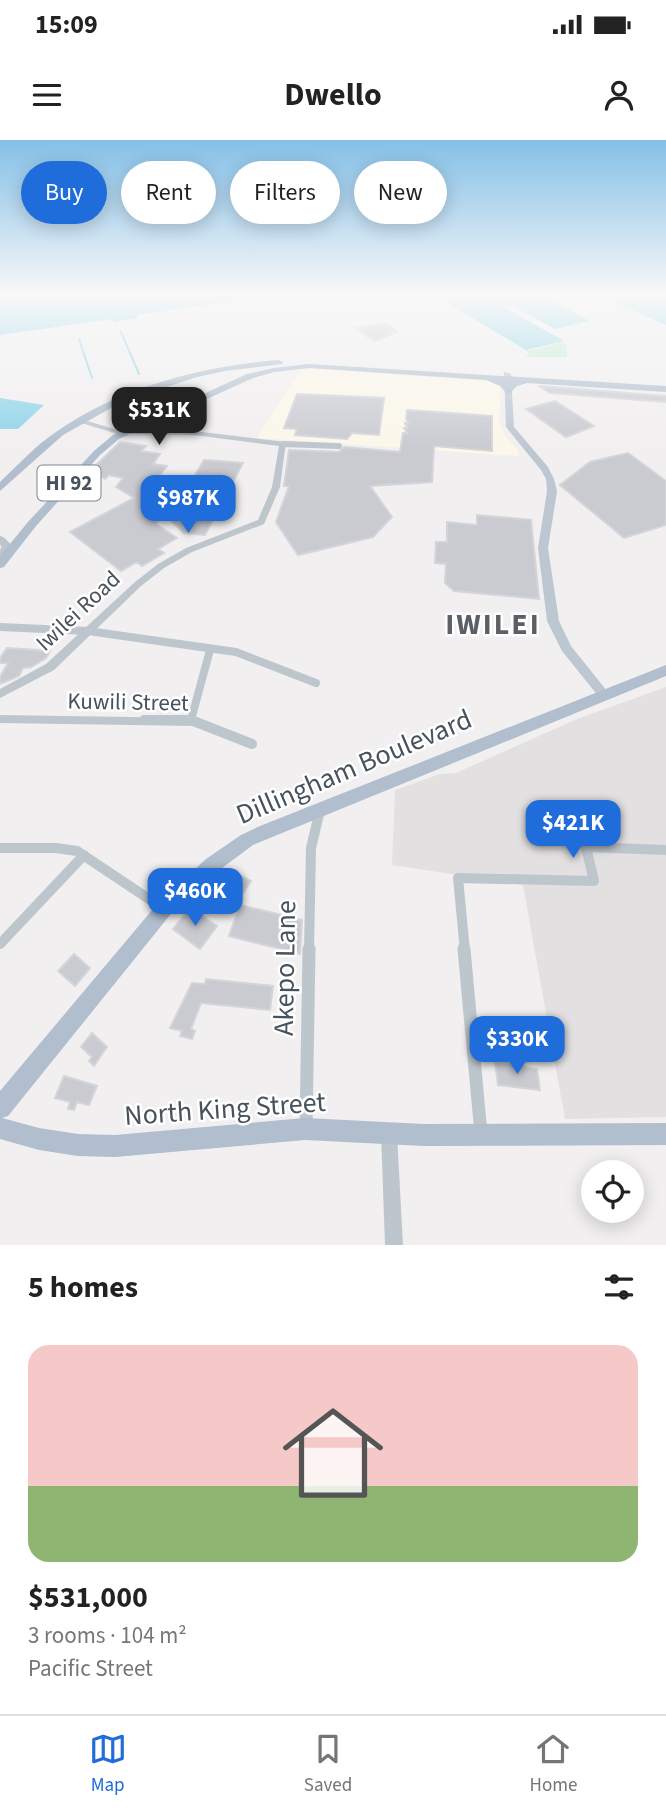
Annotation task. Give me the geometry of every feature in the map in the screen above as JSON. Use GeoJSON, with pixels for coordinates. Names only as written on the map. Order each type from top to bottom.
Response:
{"type":"FeatureCollection","features":[{"type":"Feature","properties":{"kind":"main road","name":"HI 92"},"geometry":{"type":"LineString","coordinates":[[0,488],[51,440],[80,421],[165,385],[228,367],[258,363],[332,361],[531,380],[666,389]]}},
{"type":"Feature","properties":{"kind":"main road","name":"HI 92"},"geometry":{"type":"LineString","coordinates":[[0,563],[25,531],[97,453],[123,432],[254,374],[300,366],[666,382]]}},
{"type":"Feature","properties":{"kind":"main road"},"geometry":{"type":"LineString","coordinates":[[221,388],[235,376],[228,367]]}},
{"type":"Feature","properties":{"kind":"main road"},"geometry":{"type":"LineString","coordinates":[[485,376],[503,384],[508,392]]}},
{"type":"Feature","properties":{"kind":"main road"},"geometry":{"type":"LineString","coordinates":[[507,376],[510,427],[545,469],[550,480],[552,491],[543,548],[553,621],[570,655],[603,694]]}},
{"type":"Feature","properties":{"kind":"main road"},"geometry":{"type":"LineString","coordinates":[[508,392],[516,383],[531,380]]}},
{"type":"Feature","properties":{"kind":"main road"},"geometry":{"type":"LineString","coordinates":[[187,403],[178,411],[175,419],[194,433]]}},
{"type":"Feature","properties":{"kind":"main road","name":"Dillingham Boulevard"},"geometry":{"type":"LineString","coordinates":[[0,1108],[164,909],[212,865],[247,840],[666,670]]}},
{"type":"Feature","properties":{"kind":"main road","name":"North King Street"},"geometry":{"type":"LineString","coordinates":[[0,1128],[51,1143],[98,1147],[150,1146],[306,1129],[481,1136],[666,1134]]}},
{"type":"Feature","properties":{"kind":"street"},"geometry":{"type":"LineString","coordinates":[[80,421],[123,432],[194,433],[283,444],[339,446]]}},
{"type":"Feature","properties":{"kind":"street","name":"Iwilei Road"},"geometry":{"type":"LineString","coordinates":[[0,694],[50,667],[138,584],[161,566],[189,550],[261,522],[277,485],[283,444]]}},
{"type":"Feature","properties":{"kind":"street"},"geometry":{"type":"LineString","coordinates":[[0,539],[6,545],[0,563]]}},
{"type":"Feature","properties":{"kind":"street"},"geometry":{"type":"LineString","coordinates":[[0,626],[88,631],[243,654],[316,682]]}},
{"type":"Feature","properties":{"kind":"street"},"geometry":{"type":"LineString","coordinates":[[72,631],[77,642]]}},
{"type":"Feature","properties":{"kind":"street"},"geometry":{"type":"LineString","coordinates":[[191,720],[210,650]]}},
{"type":"Feature","properties":{"kind":"street","name":"Kuwili Street"},"geometry":{"type":"LineString","coordinates":[[0,719],[191,720],[252,744]]}},
{"type":"Feature","properties":{"kind":"street","name":"Akepo Lane"},"geometry":{"type":"LineString","coordinates":[[306,1129],[311,848],[320,809]]}},
{"type":"Feature","properties":{"kind":"street"},"geometry":{"type":"LineString","coordinates":[[481,1136],[458,878],[594,881],[581,820]]}},
{"type":"Feature","properties":{"kind":"street"},"geometry":{"type":"LineString","coordinates":[[586,847],[666,850]]}},
{"type":"Feature","properties":{"kind":"street"},"geometry":{"type":"LineString","coordinates":[[0,848],[56,848],[83,855],[164,909]]}},
{"type":"Feature","properties":{"kind":"street"},"geometry":{"type":"LineString","coordinates":[[0,944],[83,855]]}},
{"type":"Feature","properties":{"kind":"street"},"geometry":{"type":"LineString","coordinates":[[389,1133],[394,1245]]}},
{"type":"Feature","properties":{"kind":"shaded area"},"geometry":{"type":"Polygon","coordinates":[[[320,369],[491,381],[501,386],[499,421],[505,436],[518,450],[519,456],[257,438],[300,370],[320,369]]]}},
{"type":"Feature","properties":{"kind":"shaded area"},"geometry":{"type":"Polygon","coordinates":[[[666,687],[666,1117],[565,1119],[523,885],[392,865],[395,790],[440,774],[456,773],[577,719],[666,687]]]}},
{"type":"Feature","properties":{"kind":"green space"},"geometry":{"type":"Polygon","coordinates":[[[545,347],[567,347],[567,357],[525,357],[530,353],[524,350],[545,347]]]}},
{"type":"Feature","properties":{"kind":"water"},"geometry":{"type":"Polygon","coordinates":[[[520,347],[540,347],[526,350],[520,347]]]}},
{"type":"Feature","properties":{"kind":"water"},"geometry":{"type":"Polygon","coordinates":[[[0,398],[44,405],[18,429],[0,429],[0,398]]]}},
{"type":"Feature","properties":{"kind":"building"},"geometry":{"type":"Polygon","coordinates":[[[539,386],[666,396],[666,402],[550,393],[539,386]]]}},
{"type":"Feature","properties":{"kind":"building"},"geometry":{"type":"Polygon","coordinates":[[[297,394],[384,398],[379,435],[352,433],[347,439],[295,435],[297,429],[284,428],[297,394]]]}},
{"type":"Feature","properties":{"kind":"building"},"geometry":{"type":"Polygon","coordinates":[[[555,401],[594,426],[566,437],[526,409],[555,401]]]}},
{"type":"Feature","properties":{"kind":"building"},"geometry":{"type":"Polygon","coordinates":[[[407,410],[492,416],[492,451],[434,446],[432,482],[370,486],[392,517],[373,537],[298,555],[276,522],[289,486],[284,486],[289,450],[339,452],[344,447],[400,452],[403,433],[407,433],[404,428],[407,428],[405,423],[408,423],[407,410]]]}},
{"type":"Feature","properties":{"kind":"building"},"geometry":{"type":"Polygon","coordinates":[[[120,442],[146,446],[141,451],[160,454],[153,464],[167,466],[143,496],[172,514],[204,460],[243,463],[205,535],[184,533],[163,514],[156,524],[177,538],[158,549],[164,553],[142,566],[137,562],[121,571],[70,532],[134,498],[116,487],[123,478],[109,475],[105,479],[91,470],[120,442]]]}},
{"type":"Feature","properties":{"kind":"building"},"geometry":{"type":"Polygon","coordinates":[[[628,453],[666,481],[666,525],[624,538],[560,485],[590,462],[628,453]]]}},
{"type":"Feature","properties":{"kind":"building"},"geometry":{"type":"Polygon","coordinates":[[[477,515],[531,520],[539,599],[454,591],[445,583],[446,564],[435,563],[436,542],[447,542],[447,522],[477,525],[477,515]]]}},
{"type":"Feature","properties":{"kind":"building"},"geometry":{"type":"Polygon","coordinates":[[[7,648],[50,651],[46,658],[31,667],[23,668],[19,676],[0,684],[0,677],[8,663],[0,663],[0,658],[7,648]]]}},
{"type":"Feature","properties":{"kind":"building"},"geometry":{"type":"Polygon","coordinates":[[[242,876],[251,881],[239,899],[230,894],[242,876]]]}},
{"type":"Feature","properties":{"kind":"building"},"geometry":{"type":"Polygon","coordinates":[[[240,905],[302,920],[300,954],[229,936],[240,905]]]}},
{"type":"Feature","properties":{"kind":"building"},"geometry":{"type":"Polygon","coordinates":[[[190,908],[217,926],[200,949],[173,929],[190,908]]]}},
{"type":"Feature","properties":{"kind":"building"},"geometry":{"type":"Polygon","coordinates":[[[74,954],[90,968],[75,986],[58,971],[74,954]]]}},
{"type":"Feature","properties":{"kind":"building"},"geometry":{"type":"Polygon","coordinates":[[[206,979],[273,986],[270,1010],[201,1003],[191,1029],[195,1031],[192,1039],[180,1036],[182,1031],[170,1028],[192,983],[205,984],[206,979]]]}},
{"type":"Feature","properties":{"kind":"building"},"geometry":{"type":"Polygon","coordinates":[[[92,1033],[107,1047],[94,1066],[89,1061],[92,1057],[81,1047],[92,1033]]]}},
{"type":"Feature","properties":{"kind":"building"},"geometry":{"type":"Polygon","coordinates":[[[495,1062],[518,1063],[519,1066],[537,1069],[540,1090],[498,1085],[495,1062]]]}},
{"type":"Feature","properties":{"kind":"building"},"geometry":{"type":"Polygon","coordinates":[[[64,1076],[97,1086],[89,1105],[77,1102],[74,1110],[68,1109],[70,1102],[55,1098],[64,1076]]]}},
{"type":"Feature","properties":{"kind":"waterway"},"geometry":{"type":"LineString","coordinates":[[82,347],[92,378]]}},
{"type":"Feature","properties":{"kind":"waterway"},"geometry":{"type":"LineString","coordinates":[[127,347],[139,374]]}},
{"type":"Feature","properties":{"kind":"district","name":"IWILEI"},"geometry":{"type":"Point","coordinates":[493,624]}}]}
